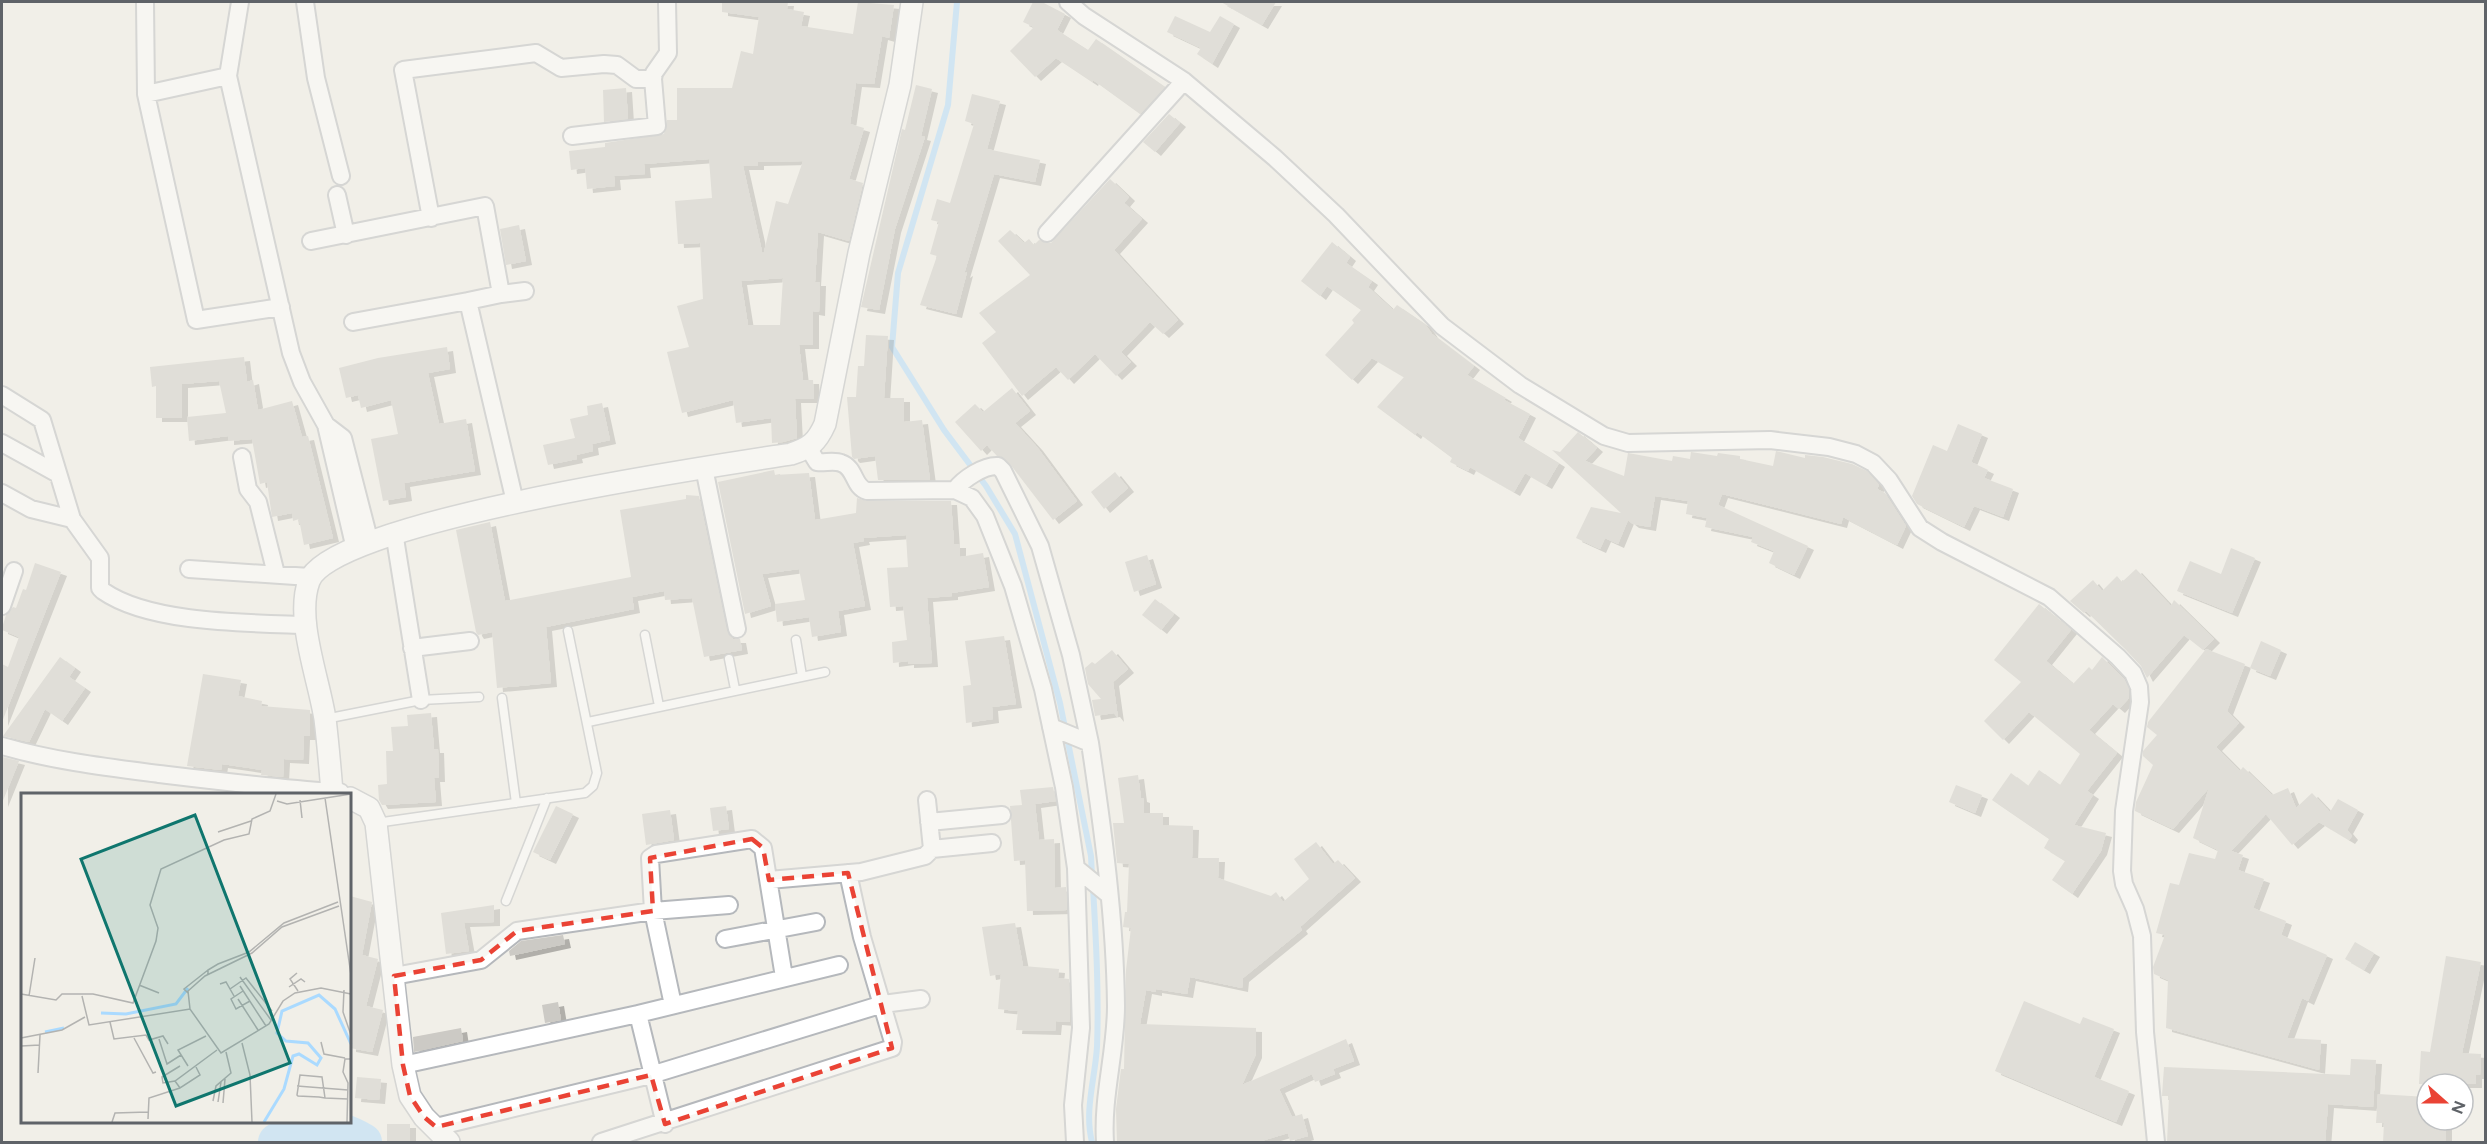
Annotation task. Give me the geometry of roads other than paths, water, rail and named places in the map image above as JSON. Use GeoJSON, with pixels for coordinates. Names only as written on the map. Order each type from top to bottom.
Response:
{"type":"FeatureCollection","features":[{"type":"Feature","properties":{"kind":"street"},"geometry":{"type":"LineString","coordinates":[[145,2],[146,94],[196,320],[281,306]]}},
{"type":"Feature","properties":{"kind":"street"},"geometry":{"type":"LineString","coordinates":[[240,2],[228,76],[291,353],[302,382],[326,425],[363,546]]}},
{"type":"Feature","properties":{"kind":"street"},"geometry":{"type":"LineString","coordinates":[[305,2],[316,78],[341,176]]}},
{"type":"Feature","properties":{"kind":"street"},"geometry":{"type":"LineString","coordinates":[[572,136],[657,126],[653,79],[654,73],[668,53],[668,2]]}},
{"type":"Feature","properties":{"kind":"street"},"geometry":{"type":"LineString","coordinates":[[189,569],[310,577],[363,546],[394,532],[515,502],[809,449],[825,424],[859,253],[900,85],[912,2]]}},
{"type":"Feature","properties":{"kind":"street"},"geometry":{"type":"LineString","coordinates":[[1068,2],[1084,16],[1184,81],[1284,166],[1442,326],[1475,354],[1538,397],[1604,436],[1628,443],[1770,440],[1829,447],[1856,454],[1873,463],[1889,480],[1920,528],[1942,542],[2049,597],[2118,657],[2133,673],[2139,687],[2140,702],[2124,811],[2122,851],[2124,884],[2135,909],[2142,936],[2145,1032],[2156,1143]]}},
{"type":"Feature","properties":{"kind":"street"},"geometry":{"type":"LineString","coordinates":[[431,218],[403,70],[536,53],[561,68],[617,65],[636,79],[653,79]]}},
{"type":"Feature","properties":{"kind":"street"},"geometry":{"type":"LineString","coordinates":[[146,94],[228,76]]}},
{"type":"Feature","properties":{"kind":"street"},"geometry":{"type":"LineString","coordinates":[[1047,233],[1184,81]]}},
{"type":"Feature","properties":{"kind":"street"},"geometry":{"type":"LineString","coordinates":[[337,195],[346,235]]}},
{"type":"Feature","properties":{"kind":"street"},"geometry":{"type":"LineString","coordinates":[[311,241],[485,206],[501,294]]}},
{"type":"Feature","properties":{"kind":"street"},"geometry":{"type":"LineString","coordinates":[[353,322],[525,291]]}},
{"type":"Feature","properties":{"kind":"street"},"geometry":{"type":"LineString","coordinates":[[468,301],[515,502]]}},
{"type":"Feature","properties":{"kind":"street"},"geometry":{"type":"LineString","coordinates":[[2,395],[42,420],[72,519],[98,553],[100,588],[109,596],[166,614],[225,622],[307,625]]}},
{"type":"Feature","properties":{"kind":"street"},"geometry":{"type":"LineString","coordinates":[[2,443],[58,474]]}},
{"type":"Feature","properties":{"kind":"street"},"geometry":{"type":"LineString","coordinates":[[809,449],[817,462],[843,463],[850,469],[859,487],[867,491],[955,490],[972,498],[985,516],[998,544],[1020,609],[1054,728],[1081,871],[1081,1028],[1073,1105],[1075,1143]]}},
{"type":"Feature","properties":{"kind":"street"},"geometry":{"type":"LineString","coordinates":[[242,457],[248,489],[258,502],[276,574]]}},
{"type":"Feature","properties":{"kind":"street"},"geometry":{"type":"LineString","coordinates":[[955,490],[972,476],[992,466],[998,466],[1003,471],[1040,546],[1071,655],[1106,849],[1105,892],[1116,1009],[1114,1042],[1105,1101],[1105,1143]]}},
{"type":"Feature","properties":{"kind":"street"},"geometry":{"type":"LineString","coordinates":[[704,468],[737,629]]}},
{"type":"Feature","properties":{"kind":"street"},"geometry":{"type":"LineString","coordinates":[[2,493],[31,509],[72,519]]}},
{"type":"Feature","properties":{"kind":"street"},"geometry":{"type":"LineString","coordinates":[[394,532],[421,700]]}},
{"type":"Feature","properties":{"kind":"street"},"geometry":{"type":"LineString","coordinates":[[2,606],[14,571]]}},
{"type":"Feature","properties":{"kind":"street"},"geometry":{"type":"LineString","coordinates":[[310,577],[306,601],[307,625],[340,793]]}},
{"type":"Feature","properties":{"kind":"street"},"geometry":{"type":"LineString","coordinates":[[412,648],[470,641]]}},
{"type":"Feature","properties":{"kind":"street"},"geometry":{"type":"LineString","coordinates":[[1054,728],[1088,742]]}},
{"type":"Feature","properties":{"kind":"street"},"geometry":{"type":"LineString","coordinates":[[2,746],[80,764],[321,793]]}},
{"type":"Feature","properties":{"kind":"street"},"geometry":{"type":"LineString","coordinates":[[351,800],[369,808],[376,823],[403,1065],[410,1096],[424,1117],[442,1135],[651,1075],[883,1004],[921,999]]}},
{"type":"Feature","properties":{"kind":"street"},"geometry":{"type":"LineString","coordinates":[[927,800],[932,849]]}},
{"type":"Feature","properties":{"kind":"street"},"geometry":{"type":"LineString","coordinates":[[929,822],[1002,815]]}},
{"type":"Feature","properties":{"kind":"street"},"geometry":{"type":"LineString","coordinates":[[673,1005],[653,911],[650,858],[656,854],[752,839],[763,848],[784,977]]}},
{"type":"Feature","properties":{"kind":"street"},"geometry":{"type":"LineString","coordinates":[[769,880],[869,870],[925,856],[932,849],[992,843]]}},
{"type":"Feature","properties":{"kind":"street"},"geometry":{"type":"LineString","coordinates":[[1081,871],[1105,892]]}},
{"type":"Feature","properties":{"kind":"street"},"geometry":{"type":"LineString","coordinates":[[602,1143],[892,1048],[883,1004],[862,937],[848,873]]}},
{"type":"Feature","properties":{"kind":"street"},"geometry":{"type":"LineString","coordinates":[[394,976],[481,960],[517,931],[653,911],[729,905]]}},
{"type":"Feature","properties":{"kind":"street"},"geometry":{"type":"LineString","coordinates":[[725,939],[816,922]]}},
{"type":"Feature","properties":{"kind":"street"},"geometry":{"type":"LineString","coordinates":[[403,1065],[638,1014],[839,965]]}},
{"type":"Feature","properties":{"kind":"street"},"geometry":{"type":"LineString","coordinates":[[638,1014],[651,1075],[665,1124]]}},
{"type":"Feature","properties":{"kind":"lane"},"geometry":{"type":"LineString","coordinates":[[376,823],[585,793],[593,786],[597,773],[568,631]]}},
{"type":"Feature","properties":{"kind":"lane"},"geometry":{"type":"LineString","coordinates":[[645,635],[659,706]]}},
{"type":"Feature","properties":{"kind":"lane"},"geometry":{"type":"LineString","coordinates":[[796,640],[802,676]]}},
{"type":"Feature","properties":{"kind":"lane"},"geometry":{"type":"LineString","coordinates":[[729,659],[735,689]]}},
{"type":"Feature","properties":{"kind":"lane"},"geometry":{"type":"LineString","coordinates":[[588,722],[735,689],[825,672]]}},
{"type":"Feature","properties":{"kind":"lane"},"geometry":{"type":"LineString","coordinates":[[325,719],[421,700],[479,697]]}},
{"type":"Feature","properties":{"kind":"lane"},"geometry":{"type":"LineString","coordinates":[[502,698],[516,803]]}},
{"type":"Feature","properties":{"kind":"lane"},"geometry":{"type":"LineString","coordinates":[[506,901],[547,798]]}},
{"type":"Feature","properties":{"kind":"waterway"},"geometry":{"type":"LineString","coordinates":[[957,2],[948,105],[898,273],[892,347],[944,430],[986,486],[1015,534],[1060,703],[1091,856],[1092,877]]}},
{"type":"Feature","properties":{"kind":"waterway"},"geometry":{"type":"LineString","coordinates":[[1092,1142],[1089,1119],[1097,1047],[1098,1007],[1093,887]]}},
{"type":"Feature","properties":{"kind":"waterway"},"geometry":{"type":"LineString","coordinates":[[277,1142],[299,1133],[320,1129],[341,1132],[363,1142]]}}]}
